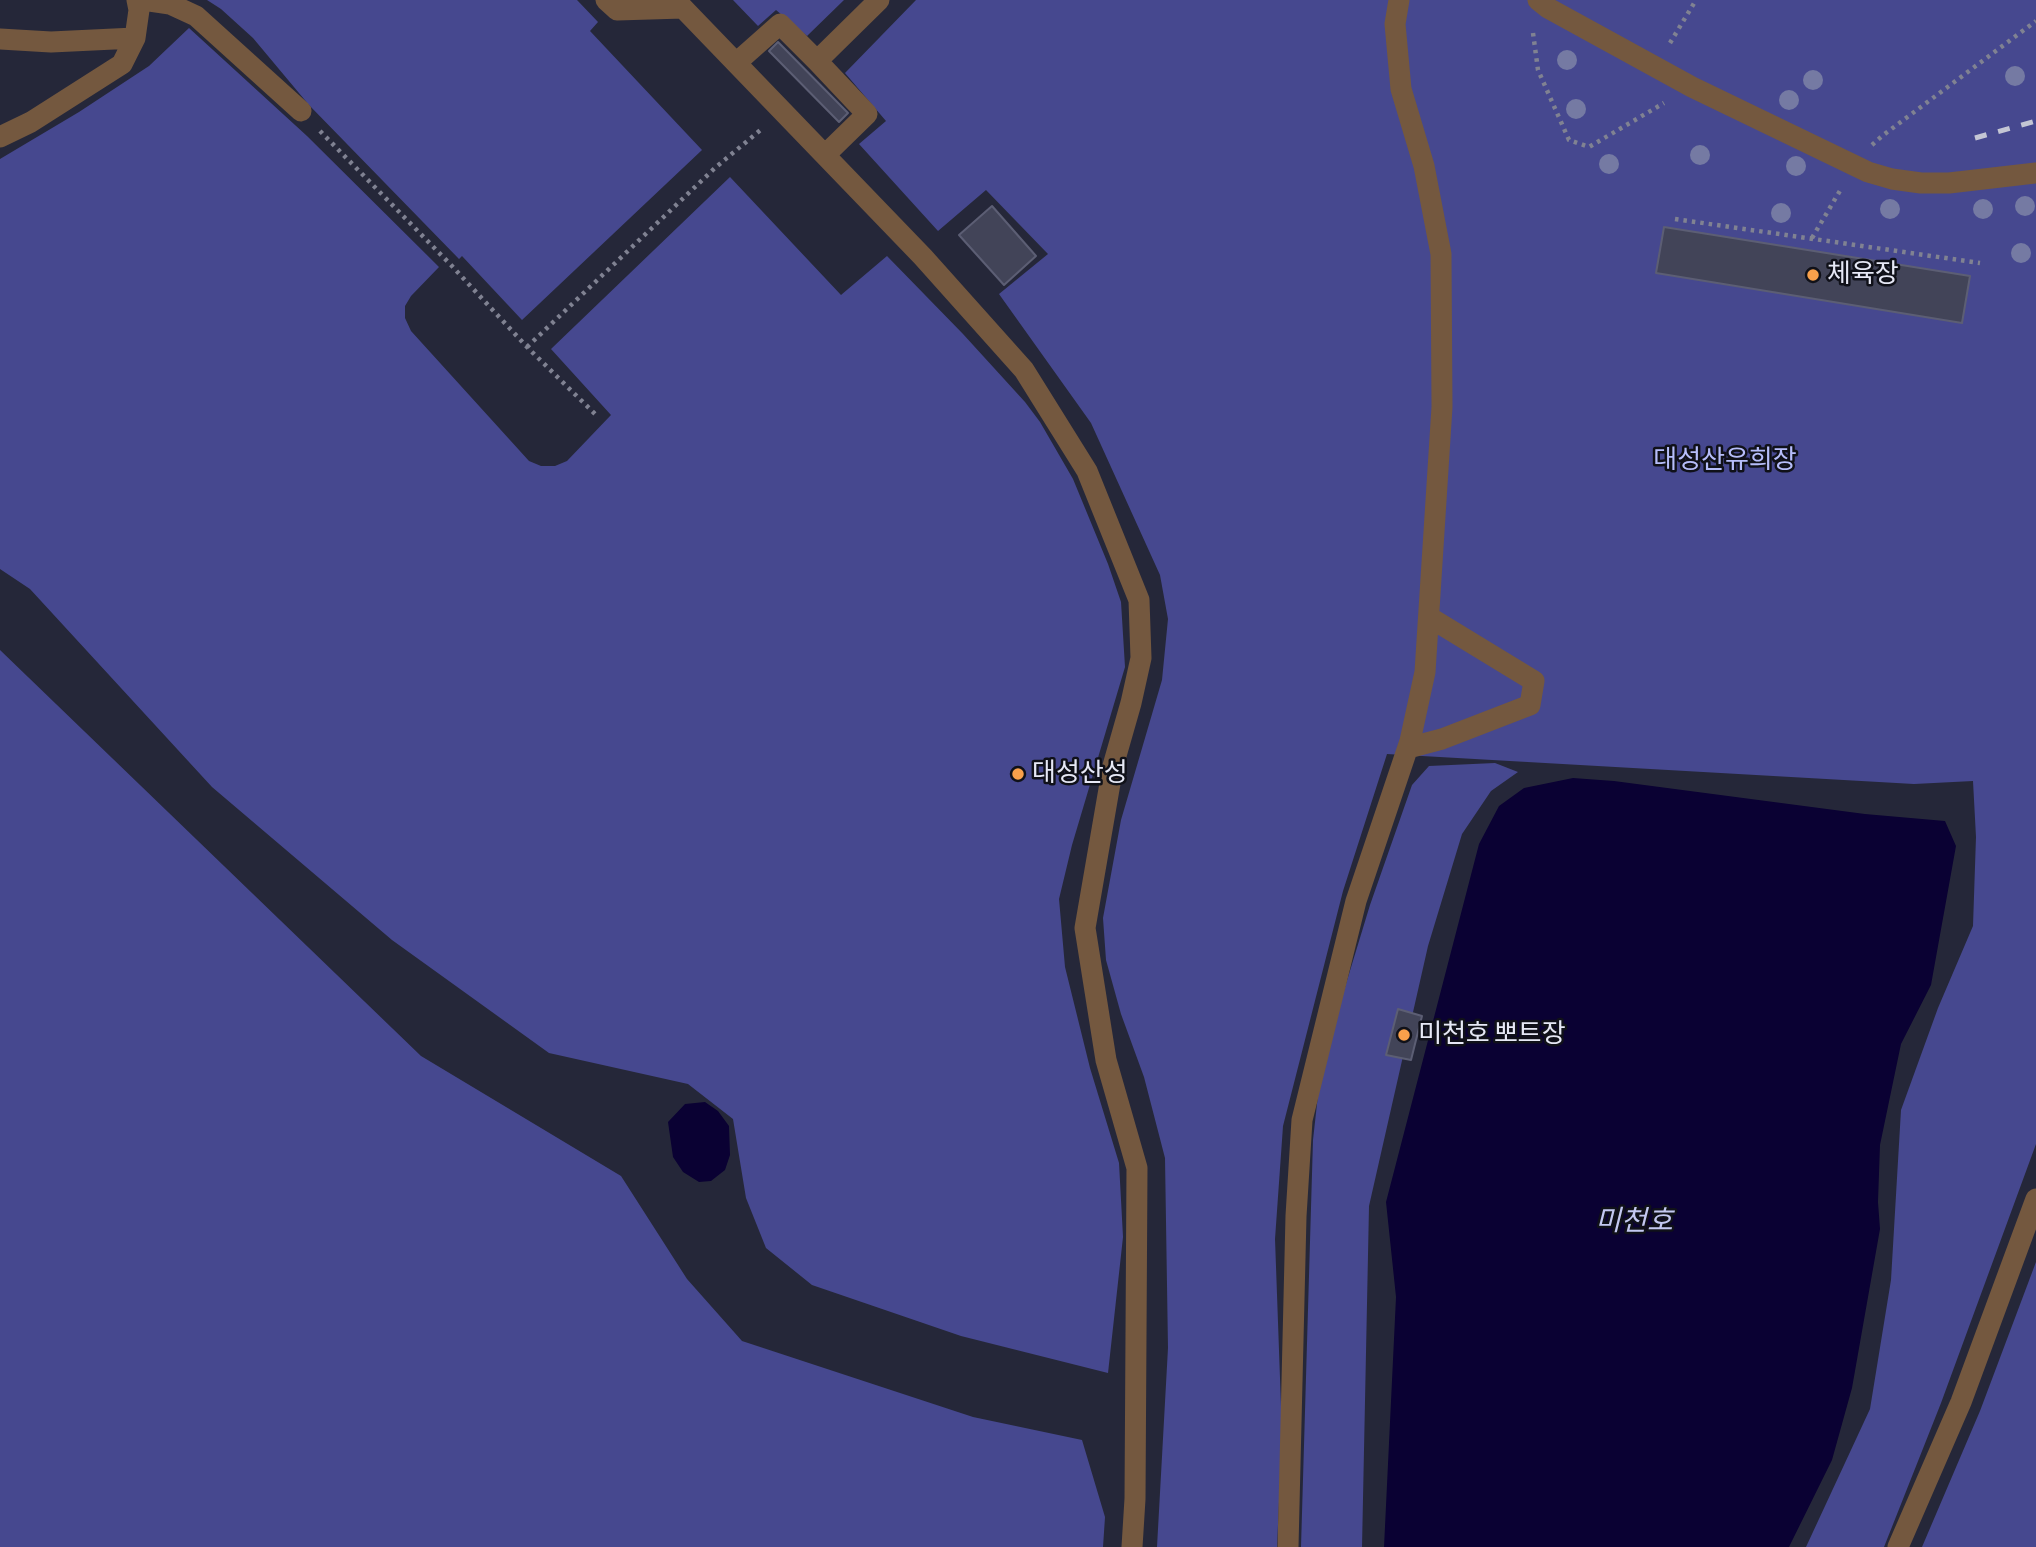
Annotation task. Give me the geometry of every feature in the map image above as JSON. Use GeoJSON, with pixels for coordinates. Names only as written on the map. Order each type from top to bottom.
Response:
{"type":"FeatureCollection","features":[{"type":"Feature","properties":{"kind":"lane"},"geometry":{"type":"LineString","coordinates":[[0,137],[31,122],[122,64],[135,38],[139,10],[137,0]]}},
{"type":"Feature","properties":{"kind":"lane"},"geometry":{"type":"LineString","coordinates":[[144,0],[170,4],[196,16],[301,111]]}},
{"type":"Feature","properties":{"kind":"lane"},"geometry":{"type":"LineString","coordinates":[[606,0],[617,10],[683,8],[923,257],[1024,370],[1087,471],[1139,600],[1141,658],[1113,766],[1085,928],[1105,1060],[1137,1168],[1135,1499],[1132,1547]]}},
{"type":"Feature","properties":{"kind":"lane"},"geometry":{"type":"LineString","coordinates":[[817,61],[879,0]]}},
{"type":"Feature","properties":{"kind":"lane"},"geometry":{"type":"LineString","coordinates":[[1288,1547],[1296,1216],[1303,1120],[1356,901],[1408,748],[1425,672],[1429,617],[1443,407],[1441,254],[1424,166],[1401,89],[1395,24],[1399,0]]}},
{"type":"Feature","properties":{"kind":"lane"},"geometry":{"type":"LineString","coordinates":[[1538,0],[1692,87],[1856,166],[1892,179],[1949,183],[2036,173]]}},
{"type":"Feature","properties":{"kind":"lane"},"geometry":{"type":"LineString","coordinates":[[736,63],[779,24],[817,61],[867,114],[825,155]]}},
{"type":"Feature","properties":{"kind":"lane"},"geometry":{"type":"LineString","coordinates":[[0,39],[51,42],[135,38]]}},
{"type":"Feature","properties":{"kind":"lane"},"geometry":{"type":"LineString","coordinates":[[1408,748],[1441,739],[1530,705],[1534,681],[1429,617]]}},
{"type":"Feature","properties":{"kind":"lane"},"geometry":{"type":"LineString","coordinates":[[1898,1547],[1961,1402],[2036,1199]]}},
{"type":"Feature","properties":{"kind":"path"},"geometry":{"type":"LineString","coordinates":[[1656,68],[1696,0]]}},
{"type":"Feature","properties":{"kind":"path"},"geometry":{"type":"LineString","coordinates":[[1812,238],[1822,217],[1856,166],[1882,136],[2036,21]]}},
{"type":"Feature","properties":{"kind":"path"},"geometry":{"type":"LineString","coordinates":[[1532,30],[1538,70],[1569,140],[1589,147],[1692,87]]}},
{"type":"Feature","properties":{"kind":"path"},"geometry":{"type":"LineString","coordinates":[[301,111],[527,347],[595,414]]}},
{"type":"Feature","properties":{"kind":"path"},"geometry":{"type":"LineString","coordinates":[[527,347],[716,167],[783,111]]}},
{"type":"Feature","properties":{"kind":"path"},"geometry":{"type":"LineString","coordinates":[[1675,219],[1980,263]]}},
{"type":"Feature","properties":{"kind":"green space"},"geometry":{"type":"Polygon","coordinates":[[[207,0],[577,0],[598,22],[590,31],[702,150],[522,320],[462,256],[459,259],[309,105],[253,38],[207,0]]]}},
{"type":"Feature","properties":{"kind":"green space"},"geometry":{"type":"Polygon","coordinates":[[[733,0],[844,0],[807,36],[776,10],[758,26],[733,0]]]}},
{"type":"Feature","properties":{"kind":"green space","name":"대성산유희장"},"geometry":{"type":"Polygon","coordinates":[[[916,0],[2036,0],[2036,1144],[1941,1403],[1884,1547],[1806,1547],[1870,1409],[1891,1280],[1901,1110],[1938,1008],[1973,926],[1976,837],[1973,781],[1914,784],[1387,754],[1343,891],[1283,1126],[1275,1239],[1282,1434],[1277,1547],[1157,1547],[1168,1348],[1165,1158],[1144,1077],[1121,1014],[1106,960],[1103,918],[1121,820],[1162,680],[1168,619],[1160,575],[1091,423],[999,294],[1048,254],[986,190],[938,231],[859,144],[886,121],[845,73],[916,0]]]}},
{"type":"Feature","properties":{"kind":"green space"},"geometry":{"type":"Polygon","coordinates":[[[189,28],[307,136],[439,267],[405,306],[405,318],[411,331],[529,461],[541,466],[555,466],[567,461],[611,415],[551,349],[730,177],[841,295],[887,256],[963,334],[1040,422],[1073,479],[1121,602],[1125,667],[1072,845],[1059,899],[1065,967],[1090,1068],[1119,1163],[1123,1237],[1108,1373],[961,1336],[812,1285],[766,1248],[746,1198],[733,1119],[688,1084],[549,1053],[392,940],[212,787],[30,589],[0,569],[0,159],[149,66],[189,28]]]}},
{"type":"Feature","properties":{"kind":"green space"},"geometry":{"type":"Polygon","coordinates":[[[0,650],[421,1056],[621,1176],[687,1279],[742,1341],[973,1417],[1082,1440],[1105,1517],[1103,1547],[0,1547],[0,650]]]}},
{"type":"Feature","properties":{"kind":"green space"},"geometry":{"type":"Polygon","coordinates":[[[1495,763],[1518,772],[1491,791],[1462,834],[1428,946],[1369,1206],[1362,1547],[1301,1547],[1313,1140],[1318,1095],[1335,1020],[1370,905],[1412,785],[1429,766],[1495,763]]]}},
{"type":"Feature","properties":{"kind":"green space"},"geometry":{"type":"Polygon","coordinates":[[[2036,1262],[2036,1547],[1922,1547],[1980,1411],[2036,1262]]]}},
{"type":"Feature","properties":{"kind":"water","name":"미천호"},"geometry":{"type":"Polygon","coordinates":[[[1573,778],[1865,814],[1945,821],[1956,846],[1931,985],[1901,1044],[1880,1145],[1880,1229],[1852,1388],[1832,1460],[1789,1547],[1384,1547],[1396,1297],[1386,1202],[1479,844],[1499,806],[1524,788],[1573,778]]]}},
{"type":"Feature","properties":{"kind":"water"},"geometry":{"type":"Polygon","coordinates":[[[705,1102],[718,1111],[729,1126],[730,1155],[725,1170],[711,1181],[699,1182],[683,1172],[673,1157],[668,1122],[685,1104],[705,1102]]]}},
{"type":"Feature","properties":{"kind":"building"},"geometry":{"type":"Polygon","coordinates":[[[778,42],[848,113],[839,122],[769,51],[778,42]]]}},
{"type":"Feature","properties":{"kind":"building"},"geometry":{"type":"Polygon","coordinates":[[[992,206],[1036,256],[1004,285],[959,235],[992,206]]]}},
{"type":"Feature","properties":{"kind":"building","name":"체육장"},"geometry":{"type":"Polygon","coordinates":[[[1664,227],[1970,276],[1962,323],[1656,273],[1664,227]]]}},
{"type":"Feature","properties":{"kind":"building","name":"미천호 뽀트장"},"geometry":{"type":"Polygon","coordinates":[[[1398,1009],[1422,1016],[1411,1060],[1386,1055],[1398,1009]]]}},
{"type":"Feature","properties":{"kind":"railway"},"geometry":{"type":"LineString","coordinates":[[1975,138],[2036,121]]}},
{"type":"Feature","properties":{"kind":"place","name":"체육장"},"geometry":{"type":"Point","coordinates":[1813,275]}},
{"type":"Feature","properties":{"kind":"place","name":"대성산성"},"geometry":{"type":"Point","coordinates":[1018,774]}},
{"type":"Feature","properties":{"kind":"place","name":"미천호 뽀트장"},"geometry":{"type":"Point","coordinates":[1404,1035]}}]}
